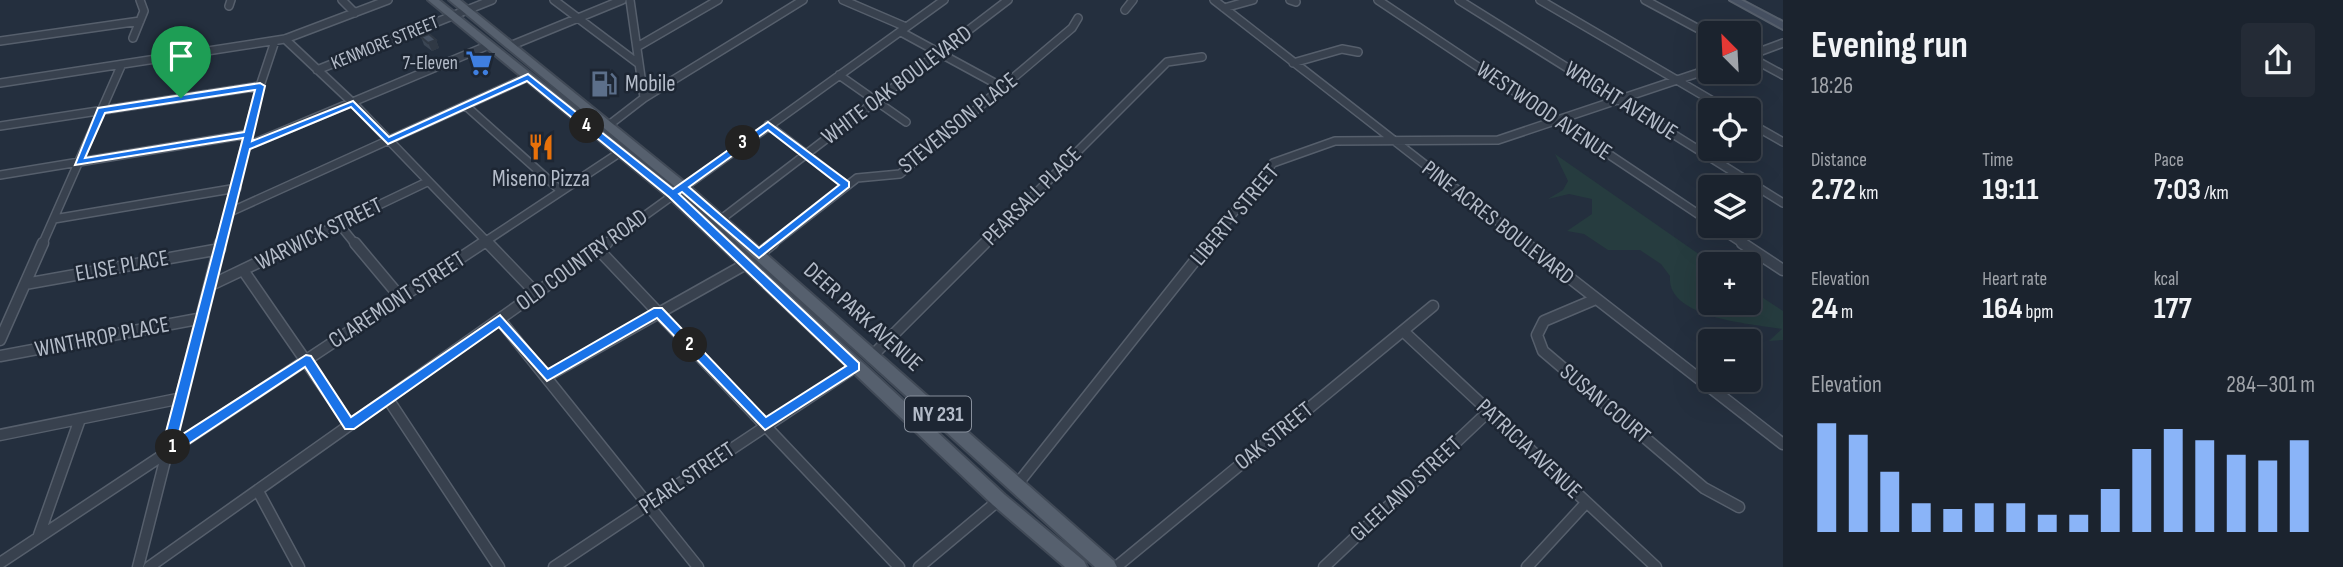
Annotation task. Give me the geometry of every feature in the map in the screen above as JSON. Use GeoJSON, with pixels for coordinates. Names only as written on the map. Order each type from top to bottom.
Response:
{"type":"FeatureCollection","features":[{"type":"Feature","properties":{"kind":"main road","name":"DEER PARK AVENUE"},"geometry":{"type":"LineString","coordinates":[[433,0],[459,13],[510,46],[608,125],[752,259],[855,367],[999,500],[1078,567]]}},
{"type":"Feature","properties":{"kind":"main road","name":"DEER PARK AVENUE"},"geometry":{"type":"LineString","coordinates":[[454,0],[459,13],[489,45],[619,153],[720,220],[752,259],[873,355],[1108,567]]}},
{"type":"Feature","properties":{"kind":"street"},"geometry":{"type":"LineString","coordinates":[[133,38],[144,11],[140,0]]}},
{"type":"Feature","properties":{"kind":"street"},"geometry":{"type":"LineString","coordinates":[[342,0],[355,13]]}},
{"type":"Feature","properties":{"kind":"street"},"geometry":{"type":"LineString","coordinates":[[0,83],[280,41],[388,0]]}},
{"type":"Feature","properties":{"kind":"street","name":"KENMORE STREET"},"geometry":{"type":"LineString","coordinates":[[317,70],[492,0]]}},
{"type":"Feature","properties":{"kind":"street"},"geometry":{"type":"LineString","coordinates":[[555,0],[639,64]]}},
{"type":"Feature","properties":{"kind":"street"},"geometry":{"type":"LineString","coordinates":[[510,46],[622,0]]}},
{"type":"Feature","properties":{"kind":"street"},"geometry":{"type":"LineString","coordinates":[[630,0],[644,98]]}},
{"type":"Feature","properties":{"kind":"street"},"geometry":{"type":"LineString","coordinates":[[637,47],[718,0]]}},
{"type":"Feature","properties":{"kind":"street"},"geometry":{"type":"LineString","coordinates":[[608,125],[644,98],[803,0]]}},
{"type":"Feature","properties":{"kind":"street"},"geometry":{"type":"LineString","coordinates":[[843,0],[904,29],[938,53],[1002,87]]}},
{"type":"Feature","properties":{"kind":"street","name":"OLD COUNTRY ROAD"},"geometry":{"type":"LineString","coordinates":[[149,567],[500,320],[944,0]]}},
{"type":"Feature","properties":{"kind":"street","name":"WHITE OAK BOULEVARD"},"geometry":{"type":"LineString","coordinates":[[720,220],[1008,0]]}},
{"type":"Feature","properties":{"kind":"street"},"geometry":{"type":"LineString","coordinates":[[1125,10],[1133,0]]}},
{"type":"Feature","properties":{"kind":"street","name":"PINE ACRES BOULEVARD"},"geometry":{"type":"LineString","coordinates":[[1214,0],[1783,444]]}},
{"type":"Feature","properties":{"kind":"street"},"geometry":{"type":"LineString","coordinates":[[1224,8],[1252,0]]}},
{"type":"Feature","properties":{"kind":"street","name":"WESTWOOD AVENUE"},"geometry":{"type":"LineString","coordinates":[[1378,0],[1698,214]]}},
{"type":"Feature","properties":{"kind":"street","name":"WRIGHT AVENUE"},"geometry":{"type":"LineString","coordinates":[[1459,0],[1783,203]]}},
{"type":"Feature","properties":{"kind":"street"},"geometry":{"type":"LineString","coordinates":[[1540,0],[1707,98]]}},
{"type":"Feature","properties":{"kind":"street"},"geometry":{"type":"LineString","coordinates":[[1646,0],[1698,28]]}},
{"type":"Feature","properties":{"kind":"street"},"geometry":{"type":"LineString","coordinates":[[1734,0],[1783,26]]}},
{"type":"Feature","properties":{"kind":"street","name":"STEVENSON PLACE"},"geometry":{"type":"LineString","coordinates":[[547,376],[752,259],[857,178],[888,178],[900,174],[1072,28],[1078,18]]}},
{"type":"Feature","properties":{"kind":"street"},"geometry":{"type":"LineString","coordinates":[[0,41],[140,22]]}},
{"type":"Feature","properties":{"kind":"street"},"geometry":{"type":"LineString","coordinates":[[280,41],[353,103],[536,293]]}},
{"type":"Feature","properties":{"kind":"street"},"geometry":{"type":"LineString","coordinates":[[138,567],[260,86],[280,41]]}},
{"type":"Feature","properties":{"kind":"street"},"geometry":{"type":"LineString","coordinates":[[1761,51],[1783,43]]}},
{"type":"Feature","properties":{"kind":"street"},"geometry":{"type":"LineString","coordinates":[[245,147],[489,45]]}},
{"type":"Feature","properties":{"kind":"street"},"geometry":{"type":"LineString","coordinates":[[1293,62],[1342,49],[1358,52]]}},
{"type":"Feature","properties":{"kind":"street","name":"PEARSALL PLACE"},"geometry":{"type":"LineString","coordinates":[[873,355],[1167,62],[1202,57]]}},
{"type":"Feature","properties":{"kind":"street"},"geometry":{"type":"LineString","coordinates":[[1761,63],[1783,75]]}},
{"type":"Feature","properties":{"kind":"street"},"geometry":{"type":"LineString","coordinates":[[0,340],[121,66]]}},
{"type":"Feature","properties":{"kind":"street","name":"LIBERTY STREET"},"geometry":{"type":"LineString","coordinates":[[1016,486],[1273,163],[1335,141],[1498,140],[1698,73]]}},
{"type":"Feature","properties":{"kind":"street"},"geometry":{"type":"LineString","coordinates":[[839,75],[906,122]]}},
{"type":"Feature","properties":{"kind":"street"},"geometry":{"type":"LineString","coordinates":[[230,212],[528,77]]}},
{"type":"Feature","properties":{"kind":"street"},"geometry":{"type":"LineString","coordinates":[[0,126],[260,86]]}},
{"type":"Feature","properties":{"kind":"street"},"geometry":{"type":"LineString","coordinates":[[466,106],[561,191]]}},
{"type":"Feature","properties":{"kind":"street"},"geometry":{"type":"LineString","coordinates":[[768,125],[846,185]]}},
{"type":"Feature","properties":{"kind":"street"},"geometry":{"type":"LineString","coordinates":[[1761,129],[1783,142]]}},
{"type":"Feature","properties":{"kind":"street"},"geometry":{"type":"LineString","coordinates":[[0,175],[248,134]]}},
{"type":"Feature","properties":{"kind":"street","name":"CLAREMONT STREET"},"geometry":{"type":"LineString","coordinates":[[0,563],[619,153]]}},
{"type":"Feature","properties":{"kind":"street","name":"WARWICK STREET"},"geometry":{"type":"LineString","coordinates":[[211,285],[427,182]]}},
{"type":"Feature","properties":{"kind":"street"},"geometry":{"type":"LineString","coordinates":[[54,219],[236,188]]}},
{"type":"Feature","properties":{"kind":"street"},"geometry":{"type":"LineString","coordinates":[[339,224],[401,298]]}},
{"type":"Feature","properties":{"kind":"street"},"geometry":{"type":"LineString","coordinates":[[1734,238],[1783,270]]}},
{"type":"Feature","properties":{"kind":"street","name":"ELISE PLACE"},"geometry":{"type":"LineString","coordinates":[[25,284],[220,249]]}},
{"type":"Feature","properties":{"kind":"street"},"geometry":{"type":"LineString","coordinates":[[598,249],[899,567]]}},
{"type":"Feature","properties":{"kind":"street"},"geometry":{"type":"LineString","coordinates":[[243,270],[350,425]]}},
{"type":"Feature","properties":{"kind":"street","name":"SUSAN COURT"},"geometry":{"type":"LineString","coordinates":[[1596,299],[1544,321],[1537,335],[1543,351],[1704,488],[1739,507]]}},
{"type":"Feature","properties":{"kind":"street","name":"OAK STREET"},"geometry":{"type":"LineString","coordinates":[[1116,567],[1433,306]]}},
{"type":"Feature","properties":{"kind":"street","name":"WINTHROP PLACE"},"geometry":{"type":"LineString","coordinates":[[0,356],[203,318]]}},
{"type":"Feature","properties":{"kind":"street"},"geometry":{"type":"LineString","coordinates":[[500,320],[698,567]]}},
{"type":"Feature","properties":{"kind":"street","name":"PATRICIA AVENUE"},"geometry":{"type":"LineString","coordinates":[[1403,331],[1656,567]]}},
{"type":"Feature","properties":{"kind":"street","name":"PEARL STREET"},"geometry":{"type":"LineString","coordinates":[[554,567],[855,367]]}},
{"type":"Feature","properties":{"kind":"street"},"geometry":{"type":"LineString","coordinates":[[0,435],[182,398]]}},
{"type":"Feature","properties":{"kind":"street"},"geometry":{"type":"LineString","coordinates":[[388,399],[499,567]]}},
{"type":"Feature","properties":{"kind":"street","name":"GLEELAND STREET"},"geometry":{"type":"LineString","coordinates":[[1324,567],[1489,411]]}},
{"type":"Feature","properties":{"kind":"street"},"geometry":{"type":"LineString","coordinates":[[38,538],[80,419]]}},
{"type":"Feature","properties":{"kind":"street"},"geometry":{"type":"LineString","coordinates":[[258,491],[299,567]]}},
{"type":"Feature","properties":{"kind":"street"},"geometry":{"type":"LineString","coordinates":[[919,567],[999,500]]}},
{"type":"Feature","properties":{"kind":"street"},"geometry":{"type":"LineString","coordinates":[[1527,567],[1587,503]]}},
{"type":"Feature","properties":{"kind":"green space"},"geometry":{"type":"Polygon","coordinates":[[[1555,154],[1698,254],[1698,311],[1682,302],[1661,264],[1640,250],[1608,250],[1584,234],[1567,231],[1592,214],[1592,199],[1569,194],[1548,199],[1563,190],[1568,181],[1555,154]]]}},
{"type":"Feature","properties":{"kind":"green space"},"geometry":{"type":"Polygon","coordinates":[[[1761,297],[1783,311],[1783,340],[1769,341],[1782,329],[1709,315],[1761,315],[1761,297]]]}},
{"type":"Feature","properties":{"kind":"building"},"geometry":{"type":"Polygon","coordinates":[[[429,34],[436,40],[428,43],[421,37],[429,34]]]}},
{"type":"Feature","properties":{"kind":"place","name":"7-Eleven"},"geometry":{"type":"Point","coordinates":[479,63]}},
{"type":"Feature","properties":{"kind":"place","name":"Mobile"},"geometry":{"type":"Point","coordinates":[604,84]}},
{"type":"Feature","properties":{"kind":"place","name":"Miseno Pizza"},"geometry":{"type":"Point","coordinates":[541,147]}},
{"type":"Feature","properties":{"kind":"route"},"geometry":{"type":"LineString","coordinates":[[181,98],[102,110],[78,162],[248,134],[245,147],[353,103],[388,141],[528,77],[673,194],[683,187],[759,254],[846,185],[768,125],[673,194],[855,367],[765,425],[658,312],[547,376],[500,320],[350,425],[306,359],[168,451],[230,212],[241,163],[248,134],[260,86],[181,98]]}}]}
